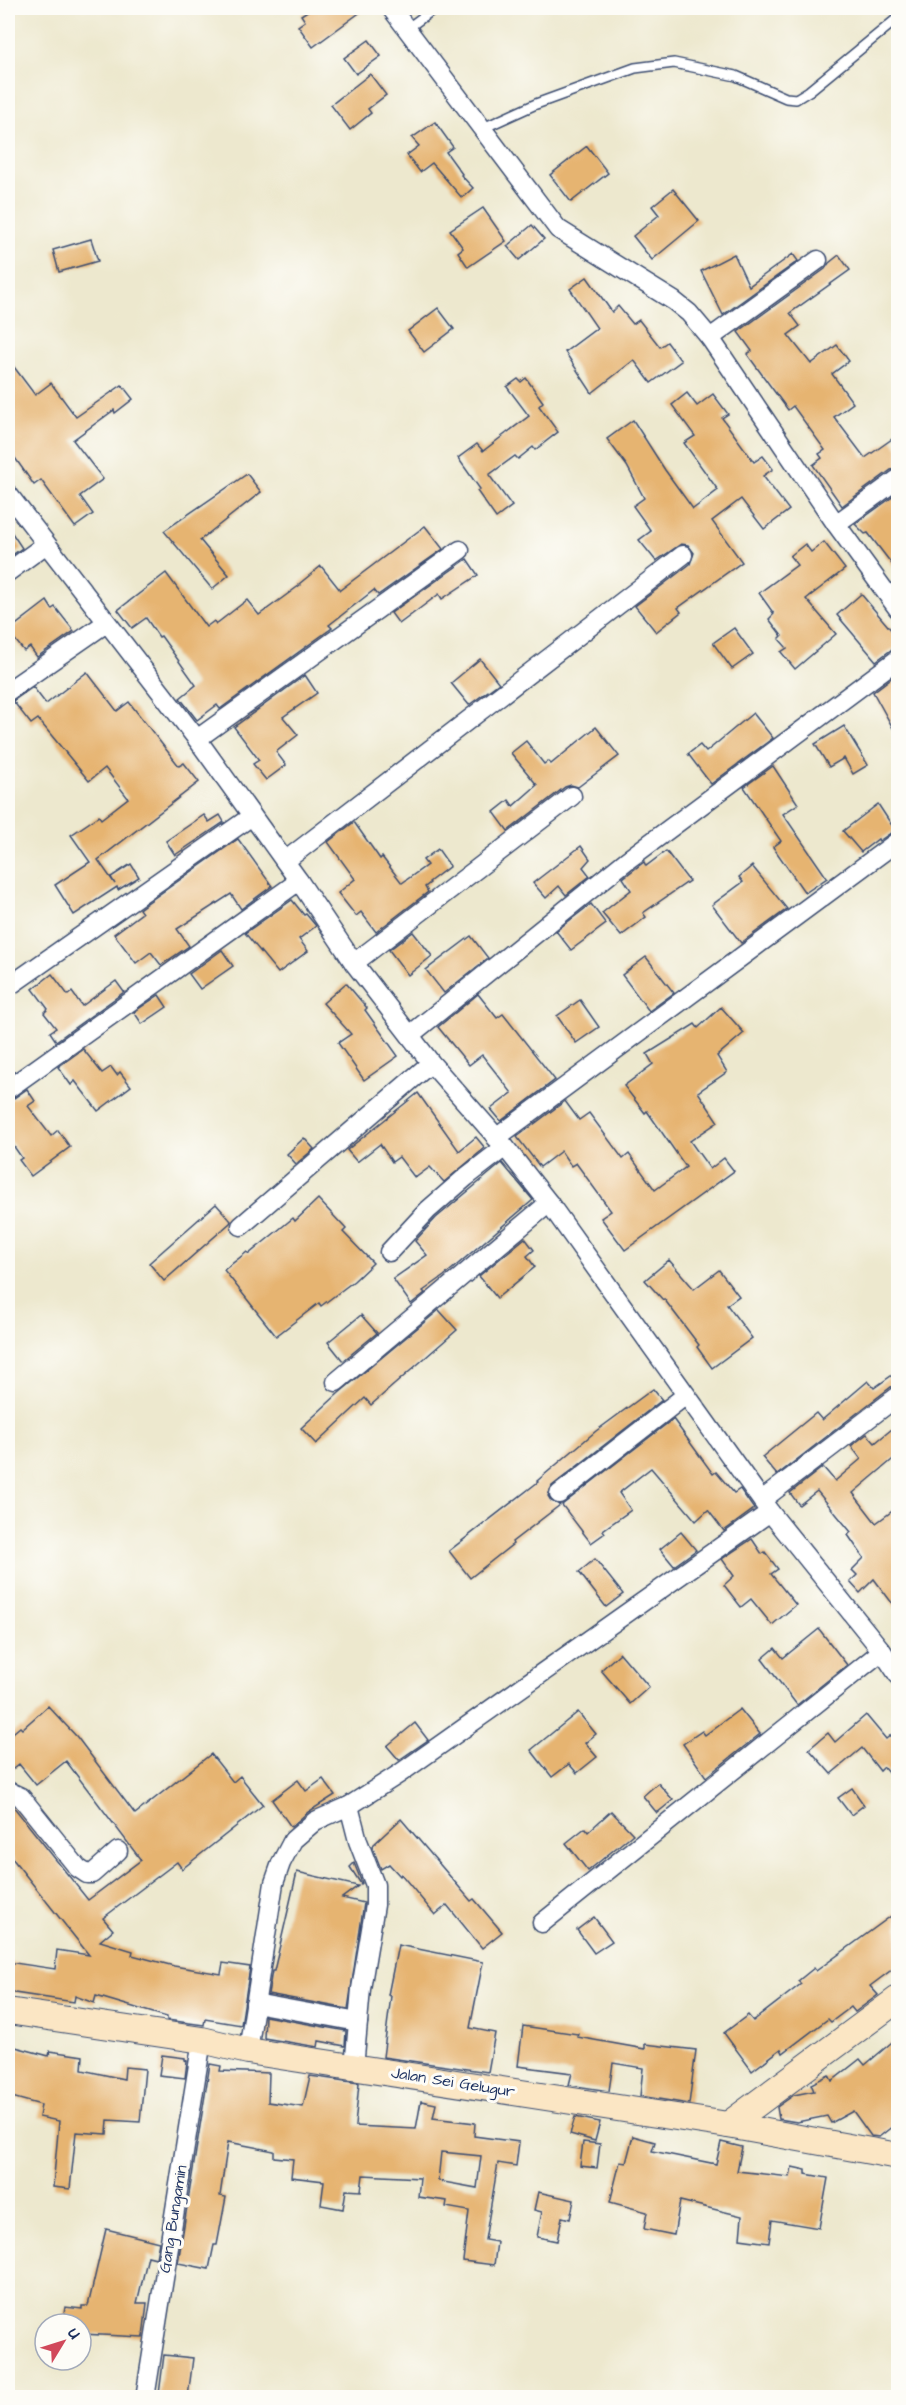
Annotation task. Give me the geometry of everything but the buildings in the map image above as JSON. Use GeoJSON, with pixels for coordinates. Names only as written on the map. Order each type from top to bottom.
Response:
{"type":"FeatureCollection","features":[{"type":"Feature","properties":{"kind":"main road"},"geometry":{"type":"LineString","coordinates":[[728,2125],[898,1999]]}},
{"type":"Feature","properties":{"kind":"main road","name":"Jalan Sei Gelugur"},"geometry":{"type":"LineString","coordinates":[[8,2011],[202,2040],[248,2051],[728,2125],[898,2156]]}},
{"type":"Feature","properties":{"kind":"street"},"geometry":{"type":"LineString","coordinates":[[391,8],[558,229],[674,301],[710,338],[836,524],[898,609]]}},
{"type":"Feature","properties":{"kind":"street"},"geometry":{"type":"LineString","coordinates":[[710,338],[818,260]]}},
{"type":"Feature","properties":{"kind":"street"},"geometry":{"type":"LineString","coordinates":[[836,524],[898,479]]}},
{"type":"Feature","properties":{"kind":"street"},"geometry":{"type":"LineString","coordinates":[[8,494],[45,545],[197,739],[300,881],[354,963],[431,1063],[501,1143],[549,1203],[766,1506],[897,1670]]}},
{"type":"Feature","properties":{"kind":"street"},"geometry":{"type":"LineString","coordinates":[[8,572],[45,545]]}},
{"type":"Feature","properties":{"kind":"street"},"geometry":{"type":"LineString","coordinates":[[197,739],[460,550]]}},
{"type":"Feature","properties":{"kind":"street"},"geometry":{"type":"LineString","coordinates":[[285,861],[683,555]]}},
{"type":"Feature","properties":{"kind":"street"},"geometry":{"type":"LineString","coordinates":[[8,691],[106,623]]}},
{"type":"Feature","properties":{"kind":"street"},"geometry":{"type":"LineString","coordinates":[[410,1035],[626,861],[898,659]]}},
{"type":"Feature","properties":{"kind":"street"},"geometry":{"type":"LineString","coordinates":[[354,963],[572,796]]}},
{"type":"Feature","properties":{"kind":"street"},"geometry":{"type":"LineString","coordinates":[[8,987],[252,816]]}},
{"type":"Feature","properties":{"kind":"street"},"geometry":{"type":"LineString","coordinates":[[389,1252],[428,1210],[501,1143],[898,841]]}},
{"type":"Feature","properties":{"kind":"street"},"geometry":{"type":"LineString","coordinates":[[8,1089],[300,881]]}},
{"type":"Feature","properties":{"kind":"street"},"geometry":{"type":"LineString","coordinates":[[241,1226],[431,1063]]}},
{"type":"Feature","properties":{"kind":"street"},"geometry":{"type":"LineString","coordinates":[[336,1382],[549,1203]]}},
{"type":"Feature","properties":{"kind":"street"},"geometry":{"type":"LineString","coordinates":[[559,1494],[686,1395]]}},
{"type":"Feature","properties":{"kind":"street"},"geometry":{"type":"LineString","coordinates":[[248,2051],[274,1883],[293,1840],[315,1821],[349,1806],[399,1774],[766,1506],[898,1396]]}},
{"type":"Feature","properties":{"kind":"street"},"geometry":{"type":"LineString","coordinates":[[542,1923],[882,1651]]}},
{"type":"Feature","properties":{"kind":"street"},"geometry":{"type":"LineString","coordinates":[[8,1791],[21,1797],[78,1868],[87,1875],[92,1874],[118,1851]]}},
{"type":"Feature","properties":{"kind":"street"},"geometry":{"type":"LineString","coordinates":[[349,1806],[358,1841],[375,1885],[375,1905],[358,2022],[354,2067]]}},
{"type":"Feature","properties":{"kind":"street"},"geometry":{"type":"LineString","coordinates":[[255,2003],[358,2022]]}},
{"type":"Feature","properties":{"kind":"street","name":"Gang Bungamin"},"geometry":{"type":"LineString","coordinates":[[145,2397],[202,2040]]}},
{"type":"Feature","properties":{"kind":"lane"},"geometry":{"type":"LineString","coordinates":[[408,28],[435,8]]}},
{"type":"Feature","properties":{"kind":"lane"},"geometry":{"type":"LineString","coordinates":[[481,129],[536,104],[635,68],[674,63],[736,76],[786,98],[796,99],[809,92],[898,18]]}}]}
